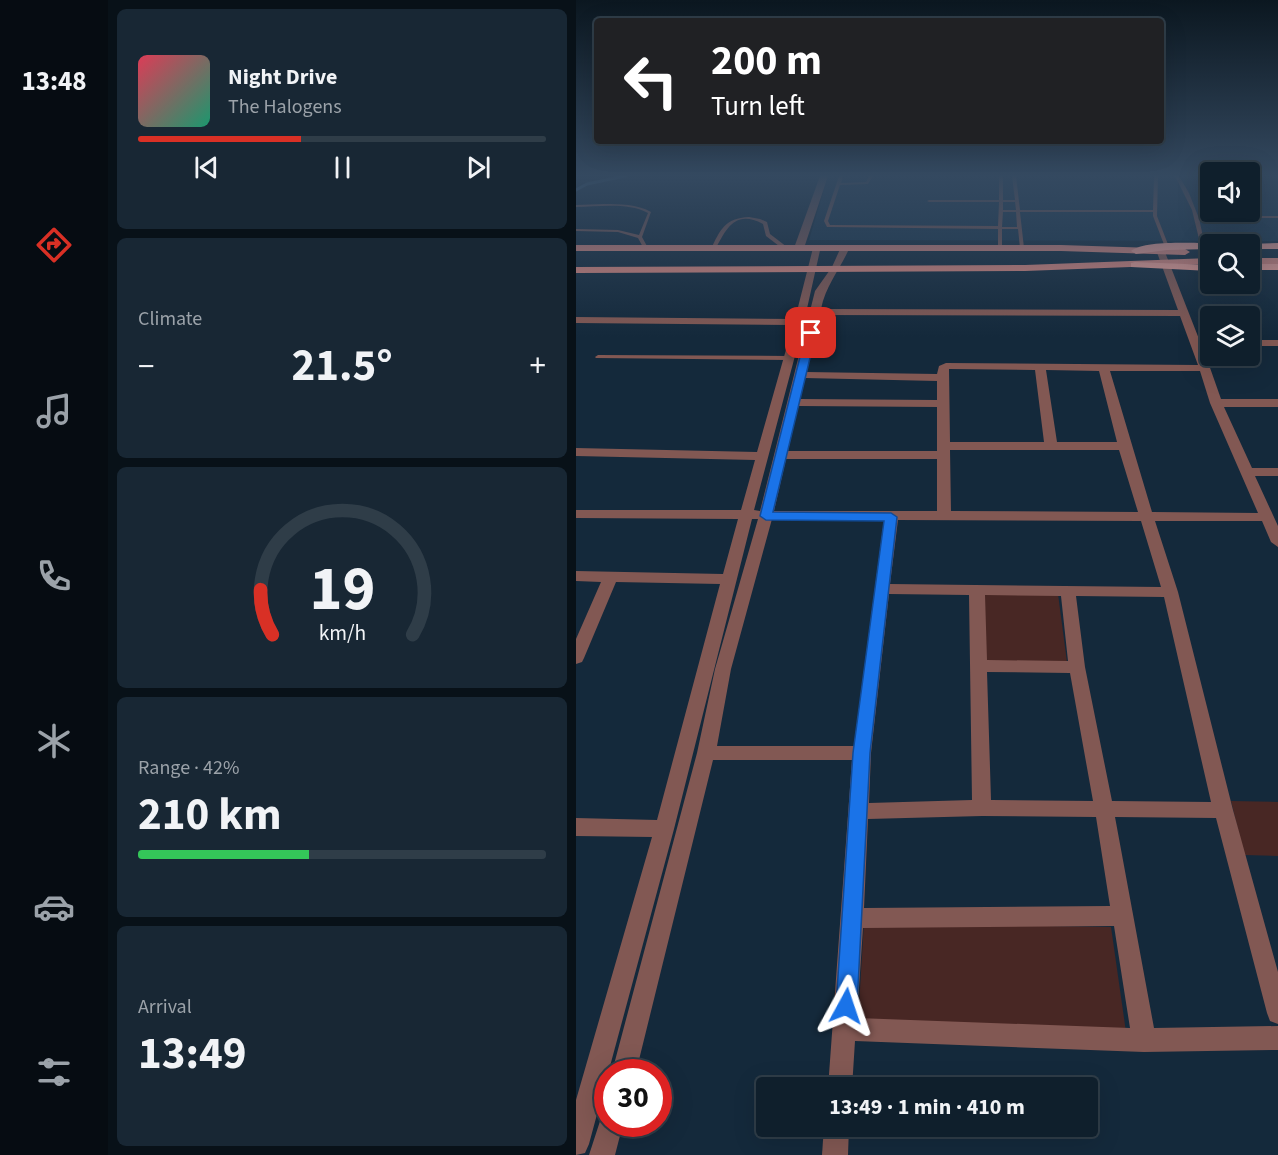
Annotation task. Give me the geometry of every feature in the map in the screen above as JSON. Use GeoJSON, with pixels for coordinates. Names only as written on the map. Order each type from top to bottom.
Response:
{"type":"FeatureCollection","features":[{"type":"Feature","properties":{"kind":"highway"},"geometry":{"type":"LineString","coordinates":[[1260,246],[1278,246]]}},
{"type":"Feature","properties":{"kind":"highway"},"geometry":{"type":"LineString","coordinates":[[1136,251],[1200,248]]}},
{"type":"Feature","properties":{"kind":"highway"},"geometry":{"type":"LineString","coordinates":[[1135,265],[1200,267]]}},
{"type":"Feature","properties":{"kind":"highway"},"geometry":{"type":"LineString","coordinates":[[1260,267],[1278,267]]}},
{"type":"Feature","properties":{"kind":"main road"},"geometry":{"type":"LineString","coordinates":[[576,248],[1022,248],[1136,251]]}},
{"type":"Feature","properties":{"kind":"main road"},"geometry":{"type":"LineString","coordinates":[[1260,252],[1278,252]]}},
{"type":"Feature","properties":{"kind":"main road"},"geometry":{"type":"LineString","coordinates":[[1260,261],[1278,261]]}},
{"type":"Feature","properties":{"kind":"main road"},"geometry":{"type":"LineString","coordinates":[[1165,265],[1200,262]]}},
{"type":"Feature","properties":{"kind":"main road"},"geometry":{"type":"LineString","coordinates":[[576,270],[1135,265]]}},
{"type":"Feature","properties":{"kind":"street"},"geometry":{"type":"LineString","coordinates":[[799,248],[805,230]]}},
{"type":"Feature","properties":{"kind":"street"},"geometry":{"type":"LineString","coordinates":[[627,1059],[706,753],[723,669],[766,516],[770,456],[789,358],[818,248]]}},
{"type":"Feature","properties":{"kind":"street"},"geometry":{"type":"LineString","coordinates":[[1162,248],[1165,265],[1196,342],[1216,403],[1245,472],[1274,529]]}},
{"type":"Feature","properties":{"kind":"street"},"geometry":{"type":"LineString","coordinates":[[576,1144],[664,829],[728,579],[747,516],[794,402],[825,281],[836,268],[844,249]]}},
{"type":"Feature","properties":{"kind":"street"},"geometry":{"type":"LineString","coordinates":[[816,312],[1184,313]]}},
{"type":"Feature","properties":{"kind":"street"},"geometry":{"type":"LineString","coordinates":[[576,320],[799,322]]}},
{"type":"Feature","properties":{"kind":"street"},"geometry":{"type":"LineString","coordinates":[[1260,342],[1278,343]]}},
{"type":"Feature","properties":{"kind":"street"},"geometry":{"type":"LineString","coordinates":[[1040,365],[1051,446]]}},
{"type":"Feature","properties":{"kind":"street"},"geometry":{"type":"LineString","coordinates":[[944,517],[943,368],[946,366],[1205,368]]}},
{"type":"Feature","properties":{"kind":"street"},"geometry":{"type":"LineString","coordinates":[[1103,366],[1124,446],[1170,591],[1223,810],[1278,1013]]}},
{"type":"Feature","properties":{"kind":"street"},"geometry":{"type":"LineString","coordinates":[[800,375],[944,378]]}},
{"type":"Feature","properties":{"kind":"street"},"geometry":{"type":"LineString","coordinates":[[794,402],[945,404]]}},
{"type":"Feature","properties":{"kind":"street"},"geometry":{"type":"LineString","coordinates":[[1216,403],[1278,403]]}},
{"type":"Feature","properties":{"kind":"street"},"geometry":{"type":"LineString","coordinates":[[576,452],[770,456],[1051,446],[1124,446]]}},
{"type":"Feature","properties":{"kind":"street"},"geometry":{"type":"LineString","coordinates":[[1245,472],[1278,472]]}},
{"type":"Feature","properties":{"kind":"street"},"geometry":{"type":"LineString","coordinates":[[576,514],[1146,518],[1274,529]]}},
{"type":"Feature","properties":{"kind":"street"},"geometry":{"type":"LineString","coordinates":[[841,1077],[854,918],[862,753],[891,517]]}},
{"type":"Feature","properties":{"kind":"street"},"geometry":{"type":"LineString","coordinates":[[576,576],[728,579]]}},
{"type":"Feature","properties":{"kind":"street"},"geometry":{"type":"LineString","coordinates":[[576,658],[611,576]]}},
{"type":"Feature","properties":{"kind":"street"},"geometry":{"type":"LineString","coordinates":[[883,589],[1170,591]]}},
{"type":"Feature","properties":{"kind":"street"},"geometry":{"type":"LineString","coordinates":[[977,591],[982,808]]}},
{"type":"Feature","properties":{"kind":"street"},"geometry":{"type":"LineString","coordinates":[[1068,592],[1077,667],[1144,1040]]}},
{"type":"Feature","properties":{"kind":"street"},"geometry":{"type":"LineString","coordinates":[[978,666],[1077,667]]}},
{"type":"Feature","properties":{"kind":"street"},"geometry":{"type":"LineString","coordinates":[[706,753],[862,753]]}},
{"type":"Feature","properties":{"kind":"street"},"geometry":{"type":"LineString","coordinates":[[859,811],[982,808],[1223,810]]}},
{"type":"Feature","properties":{"kind":"street"},"geometry":{"type":"LineString","coordinates":[[576,827],[664,829]]}},
{"type":"Feature","properties":{"kind":"street"},"geometry":{"type":"LineString","coordinates":[[854,918],[1123,916]]}},
{"type":"Feature","properties":{"kind":"street"},"geometry":{"type":"LineString","coordinates":[[845,1029],[1144,1040],[1278,1038]]}},
{"type":"Feature","properties":{"kind":"street"},"geometry":{"type":"LineString","coordinates":[[602,1155],[607,1137]]}},
{"type":"Feature","properties":{"kind":"street"},"geometry":{"type":"LineString","coordinates":[[835,1155],[836,1137]]}},
{"type":"Feature","properties":{"kind":"lane"},"geometry":{"type":"LineString","coordinates":[[576,230],[618,231],[640,237],[646,248]]}},
{"type":"Feature","properties":{"kind":"lane"},"geometry":{"type":"LineString","coordinates":[[640,237],[643,230]]}},
{"type":"Feature","properties":{"kind":"lane"},"geometry":{"type":"LineString","coordinates":[[713,249],[723,230]]}},
{"type":"Feature","properties":{"kind":"lane"},"geometry":{"type":"LineString","coordinates":[[767,230],[768,235],[785,248]]}},
{"type":"Feature","properties":{"kind":"lane"},"geometry":{"type":"LineString","coordinates":[[1000,248],[1001,230]]}},
{"type":"Feature","properties":{"kind":"lane"},"geometry":{"type":"LineString","coordinates":[[1020,230],[1022,248]]}},
{"type":"Feature","properties":{"kind":"lane"},"geometry":{"type":"LineString","coordinates":[[1158,230],[1162,248]]}},
{"type":"Feature","properties":{"kind":"lane"},"geometry":{"type":"LineString","coordinates":[[598,357],[789,358]]}},
{"type":"Feature","properties":{"kind":"shaded area"},"geometry":{"type":"Polygon","coordinates":[[[812,230],[1278,230],[1278,241],[1260,241],[1260,234],[1200,234],[1200,241],[809,240],[812,230]]]}},
{"type":"Feature","properties":{"kind":"shaded area"},"geometry":{"type":"Polygon","coordinates":[[[979,593],[1058,594],[1067,662],[981,661],[979,593]]]}},
{"type":"Feature","properties":{"kind":"shaded area"},"geometry":{"type":"Polygon","coordinates":[[[1231,801],[1278,802],[1278,856],[1244,855],[1231,801]]]}},
{"type":"Feature","properties":{"kind":"shaded area"},"geometry":{"type":"Polygon","coordinates":[[[864,923],[1111,927],[1126,1032],[858,1022],[864,923]]]}},
{"type":"Feature","properties":{"kind":"route"},"geometry":{"type":"LineString","coordinates":[[811,333],[782,443],[766,516],[891,517],[862,753],[854,918],[846,1006]]}}]}
